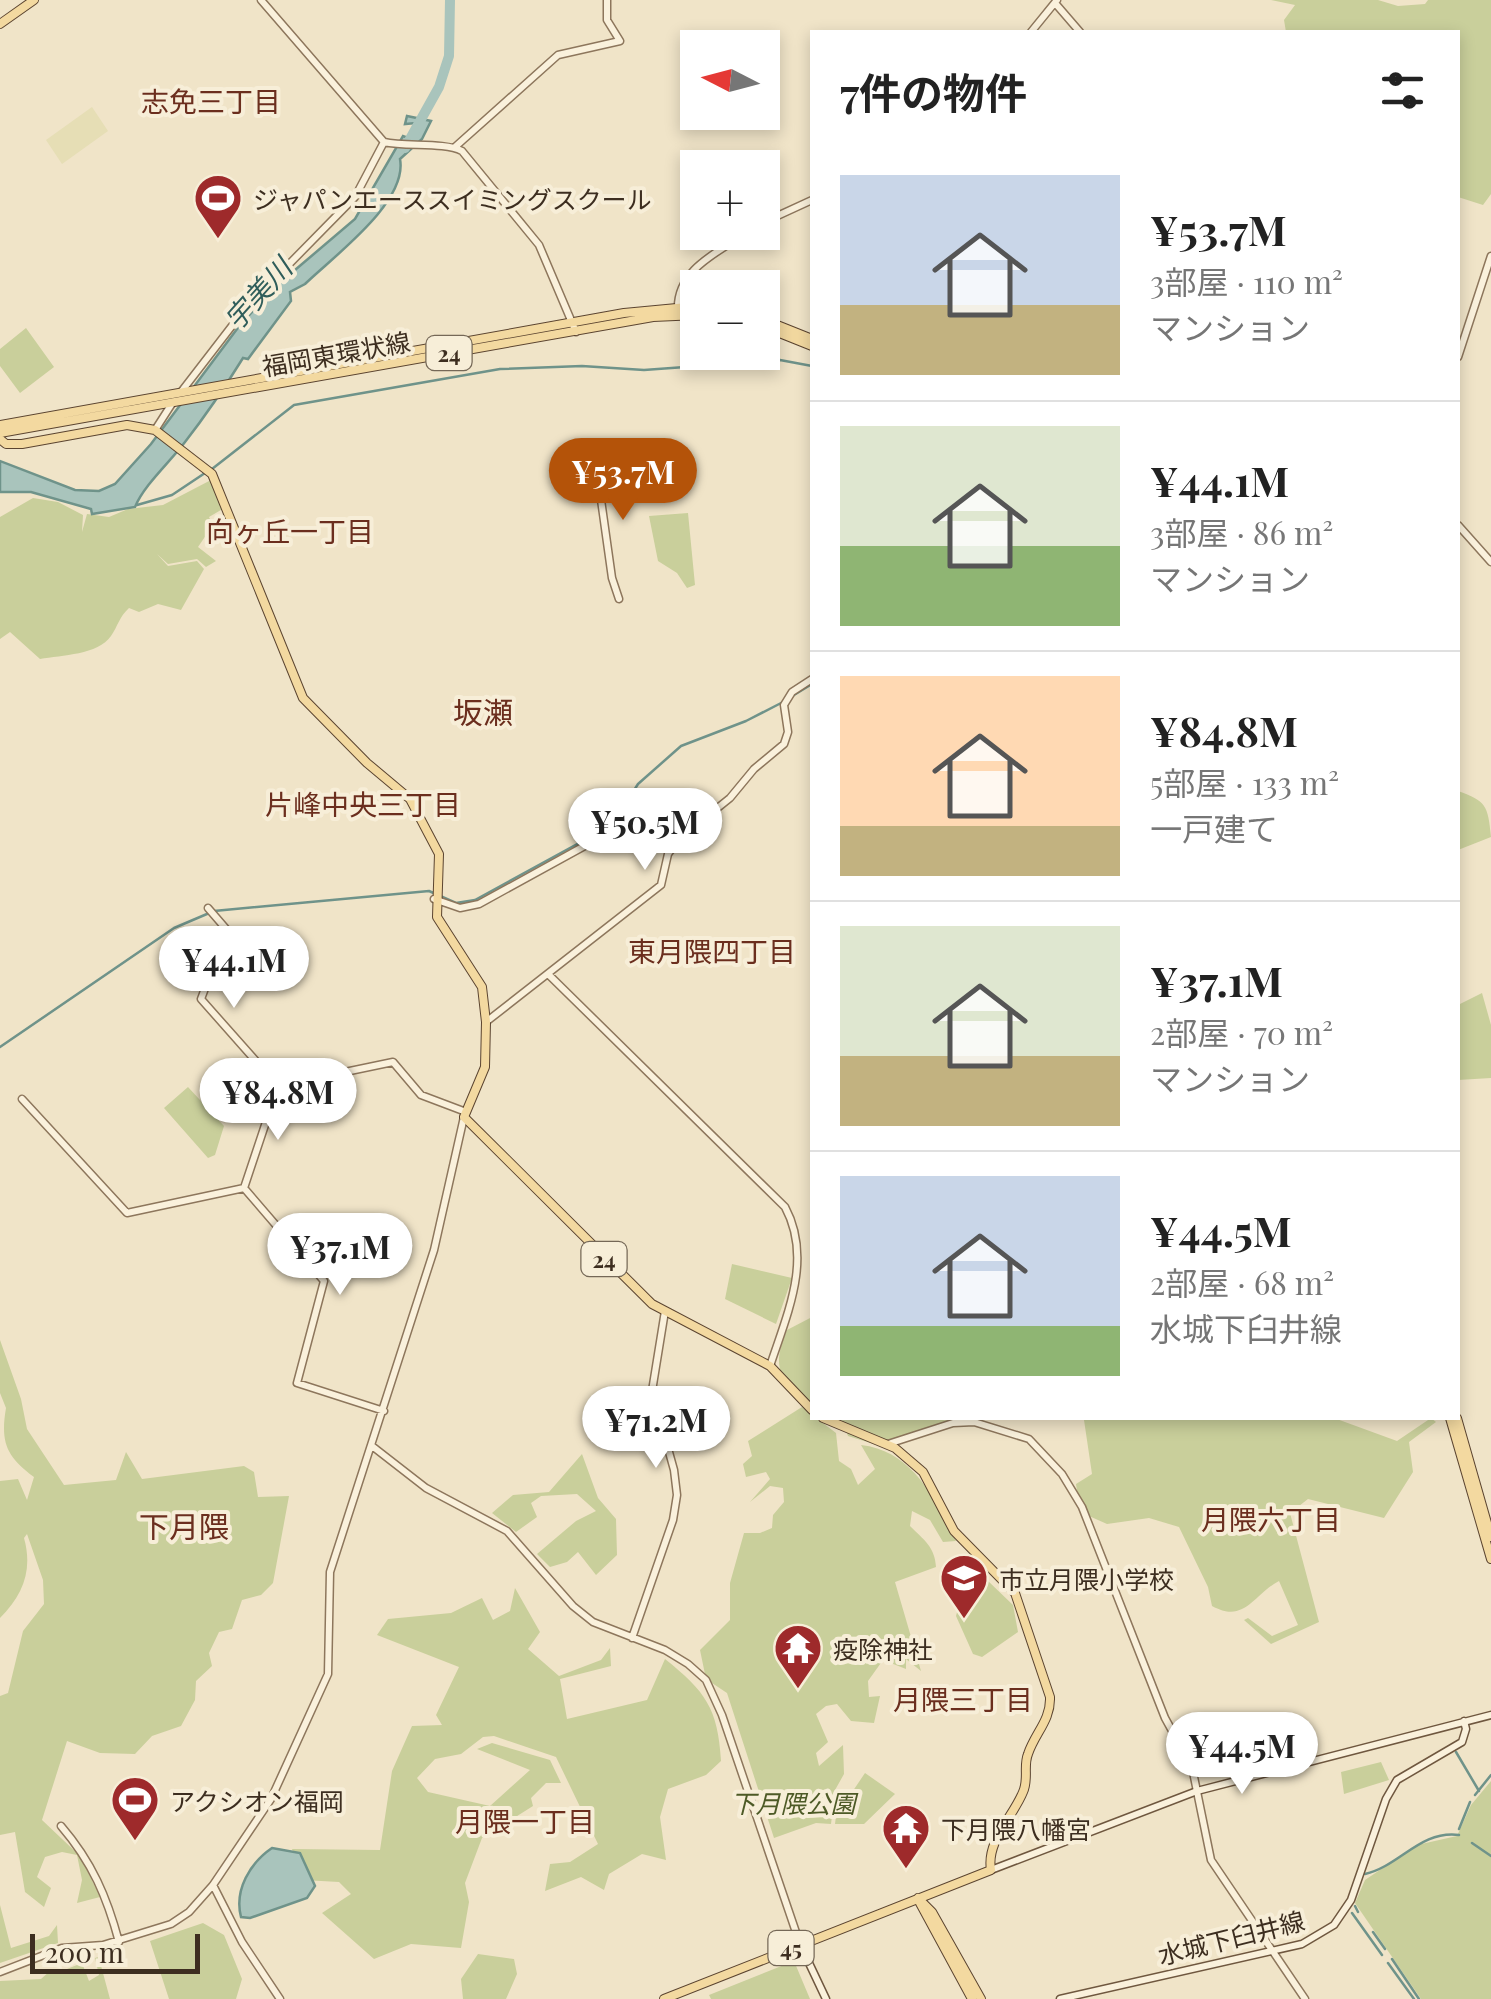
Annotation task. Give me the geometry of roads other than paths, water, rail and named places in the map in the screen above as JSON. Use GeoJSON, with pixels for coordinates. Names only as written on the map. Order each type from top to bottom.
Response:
{"type":"FeatureCollection","features":[{"type":"Feature","properties":{"kind":"main road"},"geometry":{"type":"LineString","coordinates":[[0,24],[34,0]]}},
{"type":"Feature","properties":{"kind":"main road","name":"福岡東環状線"},"geometry":{"type":"LineString","coordinates":[[177,398],[228,385],[678,312]]}},
{"type":"Feature","properties":{"kind":"main road","name":"福岡東環状線"},"geometry":{"type":"LineString","coordinates":[[177,398],[219,394],[575,328]]}},
{"type":"Feature","properties":{"kind":"main road"},"geometry":{"type":"LineString","coordinates":[[780,329],[810,341]]}},
{"type":"Feature","properties":{"kind":"main road","name":"24"},"geometry":{"type":"LineString","coordinates":[[0,425],[177,398]]}},
{"type":"Feature","properties":{"kind":"main road","name":"24"},"geometry":{"type":"LineString","coordinates":[[157,431],[128,426],[22,444],[6,444],[0,436],[177,398]]}},
{"type":"Feature","properties":{"kind":"main road"},"geometry":{"type":"LineString","coordinates":[[157,431],[212,474],[303,698],[420,811],[439,854],[434,899],[443,931],[482,987],[485,1067],[465,1115]]}},
{"type":"Feature","properties":{"kind":"main road","name":"24"},"geometry":{"type":"LineString","coordinates":[[465,1115],[652,1304],[770,1366],[810,1408]]}},
{"type":"Feature","properties":{"kind":"main road"},"geometry":{"type":"LineString","coordinates":[[828,1420],[888,1444],[923,1472],[968,1548],[1015,1593],[1050,1697],[1047,1718],[1026,1758],[1026,1785],[990,1854],[990,1870],[918,1898]]}},
{"type":"Feature","properties":{"kind":"main road"},"geometry":{"type":"LineString","coordinates":[[1455,1420],[1491,1537]]}},
{"type":"Feature","properties":{"kind":"main road"},"geometry":{"type":"LineString","coordinates":[[1455,1420],[1491,1559]]}},
{"type":"Feature","properties":{"kind":"main road"},"geometry":{"type":"LineString","coordinates":[[918,1898],[972,1999]]}},
{"type":"Feature","properties":{"kind":"main road"},"geometry":{"type":"LineString","coordinates":[[918,1898],[932,1912],[981,1999]]}},
{"type":"Feature","properties":{"kind":"main road","name":"45"},"geometry":{"type":"LineString","coordinates":[[664,1999],[918,1898]]}},
{"type":"Feature","properties":{"kind":"street"},"geometry":{"type":"LineString","coordinates":[[262,0],[386,143],[420,148],[455,147],[547,62],[568,51],[620,42],[609,26],[607,0]]}},
{"type":"Feature","properties":{"kind":"street"},"geometry":{"type":"LineString","coordinates":[[1033,30],[1056,1],[1078,30]]}},
{"type":"Feature","properties":{"kind":"street"},"geometry":{"type":"LineString","coordinates":[[157,431],[177,398],[245,310],[355,196],[386,143]]}},
{"type":"Feature","properties":{"kind":"street"},"geometry":{"type":"LineString","coordinates":[[455,147],[539,245],[575,328]]}},
{"type":"Feature","properties":{"kind":"street"},"geometry":{"type":"LineString","coordinates":[[780,215],[810,201]]}},
{"type":"Feature","properties":{"kind":"street"},"geometry":{"type":"LineString","coordinates":[[678,312],[680,291],[692,272],[723,250]]}},
{"type":"Feature","properties":{"kind":"street"},"geometry":{"type":"LineString","coordinates":[[1460,351],[1491,256]]}},
{"type":"Feature","properties":{"kind":"street"},"geometry":{"type":"LineString","coordinates":[[596,457],[618,600]]}},
{"type":"Feature","properties":{"kind":"street"},"geometry":{"type":"LineString","coordinates":[[1460,528],[1491,562]]}},
{"type":"Feature","properties":{"kind":"street"},"geometry":{"type":"LineString","coordinates":[[486,1022],[661,885],[668,854],[680,839],[730,798],[754,769],[784,744],[788,732],[784,705],[792,692],[810,680]]}},
{"type":"Feature","properties":{"kind":"street"},"geometry":{"type":"LineString","coordinates":[[434,899],[460,908],[479,904],[590,844]]}},
{"type":"Feature","properties":{"kind":"street"},"geometry":{"type":"LineString","coordinates":[[208,908],[227,930],[201,999],[278,1086]]}},
{"type":"Feature","properties":{"kind":"street"},"geometry":{"type":"LineString","coordinates":[[550,975],[785,1206],[799,1244],[799,1262],[770,1366]]}},
{"type":"Feature","properties":{"kind":"street"},"geometry":{"type":"LineString","coordinates":[[0,1972],[62,1948],[120,1942],[171,1924],[189,1912],[213,1885],[272,1799],[321,1697],[332,1654],[328,1582],[439,1230],[465,1115],[421,1095],[393,1062],[278,1086]]}},
{"type":"Feature","properties":{"kind":"street"},"geometry":{"type":"LineString","coordinates":[[244,1188],[278,1086]]}},
{"type":"Feature","properties":{"kind":"street"},"geometry":{"type":"LineString","coordinates":[[22,1099],[127,1213],[244,1188]]}},
{"type":"Feature","properties":{"kind":"street"},"geometry":{"type":"LineString","coordinates":[[244,1188],[324,1281],[297,1383],[384,1411]]}},
{"type":"Feature","properties":{"kind":"street"},"geometry":{"type":"LineString","coordinates":[[632,1638],[675,1509],[674,1470],[652,1378],[664,1311]]}},
{"type":"Feature","properties":{"kind":"street"},"geometry":{"type":"LineString","coordinates":[[888,1444],[953,1423],[974,1422],[1029,1439],[1055,1464],[1082,1507],[1166,1718],[1188,1756],[1212,1860],[1305,1999]]}},
{"type":"Feature","properties":{"kind":"street"},"geometry":{"type":"LineString","coordinates":[[372,1446],[426,1488],[495,1522],[583,1614],[607,1630],[674,1654],[706,1680],[722,1715],[800,1944],[826,1999]]}},
{"type":"Feature","properties":{"kind":"street"},"geometry":{"type":"LineString","coordinates":[[990,1870],[1197,1790],[1491,1714]]}},
{"type":"Feature","properties":{"kind":"street","name":"水城下臼井線"},"geometry":{"type":"LineString","coordinates":[[1060,1999],[1302,1944],[1334,1925],[1353,1895],[1391,1790],[1406,1775],[1462,1742],[1464,1721]]}},
{"type":"Feature","properties":{"kind":"street"},"geometry":{"type":"LineString","coordinates":[[61,1826],[91,1863],[120,1942]]}},
{"type":"Feature","properties":{"kind":"street"},"geometry":{"type":"LineString","coordinates":[[213,1885],[242,1942],[280,1999]]}},
{"type":"Feature","properties":{"kind":"water"},"geometry":{"type":"Polygon","coordinates":[[[407,116],[431,121],[422,139],[400,159],[393,193],[367,227],[305,284],[290,292],[291,301],[248,359],[243,358],[135,507],[92,514],[91,509],[31,492],[0,492],[0,461],[75,490],[99,491],[115,484],[151,444],[240,325],[275,287],[355,219],[403,136],[411,139],[417,128],[416,123],[405,124],[407,116]]]}},
{"type":"Feature","properties":{"kind":"water"},"geometry":{"type":"Polygon","coordinates":[[[272,1848],[300,1853],[315,1886],[307,1898],[250,1918],[241,1917],[240,1897],[246,1878],[272,1848]]]}},
{"type":"Feature","properties":{"kind":"waterway","name":"宇美川"},"geometry":{"type":"LineString","coordinates":[[405,148],[439,87],[449,56],[450,0]]}},
{"type":"Feature","properties":{"kind":"waterway"},"geometry":{"type":"LineString","coordinates":[[212,469],[294,405],[500,369],[582,366],[644,370],[780,360],[810,366]]}},
{"type":"Feature","properties":{"kind":"waterway"},"geometry":{"type":"LineString","coordinates":[[137,505],[172,495],[205,473]]}},
{"type":"Feature","properties":{"kind":"waterway"},"geometry":{"type":"LineString","coordinates":[[794,695],[810,685]]}},
{"type":"Feature","properties":{"kind":"waterway"},"geometry":{"type":"LineString","coordinates":[[0,1047],[174,928],[214,911],[429,891],[456,903],[475,900],[612,825],[638,784],[681,746],[783,702]]}},
{"type":"Feature","properties":{"kind":"waterway"},"geometry":{"type":"LineString","coordinates":[[1456,1752],[1479,1791]]}},
{"type":"Feature","properties":{"kind":"waterway"},"geometry":{"type":"LineString","coordinates":[[1475,1795],[1491,1775]]}},
{"type":"Feature","properties":{"kind":"waterway"},"geometry":{"type":"LineString","coordinates":[[1459,1829],[1470,1802]]}},
{"type":"Feature","properties":{"kind":"waterway"},"geometry":{"type":"LineString","coordinates":[[1365,1874],[1433,1838],[1459,1835]]}},
{"type":"Feature","properties":{"kind":"waterway"},"geometry":{"type":"LineString","coordinates":[[1472,1843],[1491,1856]]}},
{"type":"Feature","properties":{"kind":"waterway"},"geometry":{"type":"LineString","coordinates":[[1355,1906],[1358,1912]]}},
{"type":"Feature","properties":{"kind":"waterway"},"geometry":{"type":"LineString","coordinates":[[1352,1913],[1382,1955]]}},
{"type":"Feature","properties":{"kind":"waterway"},"geometry":{"type":"LineString","coordinates":[[1373,1932],[1385,1949]]}},
{"type":"Feature","properties":{"kind":"waterway"},"geometry":{"type":"LineString","coordinates":[[1392,1959],[1419,1999]]}},
{"type":"Feature","properties":{"kind":"waterway"},"geometry":{"type":"LineString","coordinates":[[1388,1963],[1414,1999]]}},
{"type":"Feature","properties":{"kind":"place","name":"ジャパンエーススイミングスクール"},"geometry":{"type":"Point","coordinates":[218,240]}},
{"type":"Feature","properties":{"kind":"place","name":"市立月隈小学校"},"geometry":{"type":"Point","coordinates":[964,1620]}},
{"type":"Feature","properties":{"kind":"place","name":"疫除神社"},"geometry":{"type":"Point","coordinates":[798,1690]}},
{"type":"Feature","properties":{"kind":"place","name":"アクシオン福岡"},"geometry":{"type":"Point","coordinates":[135,1842]}},
{"type":"Feature","properties":{"kind":"place","name":"下月隈八幡宮"},"geometry":{"type":"Point","coordinates":[906,1870]}},
{"type":"Feature","properties":{"kind":"district","name":"志免三丁目"},"geometry":{"type":"Point","coordinates":[211,100]}},
{"type":"Feature","properties":{"kind":"district","name":"向ヶ丘一丁目"},"geometry":{"type":"Point","coordinates":[290,530]}},
{"type":"Feature","properties":{"kind":"district","name":"坂瀬"},"geometry":{"type":"Point","coordinates":[483,712]}},
{"type":"Feature","properties":{"kind":"district","name":"片峰中央三丁目"},"geometry":{"type":"Point","coordinates":[363,803]}},
{"type":"Feature","properties":{"kind":"district","name":"東月隈四丁目"},"geometry":{"type":"Point","coordinates":[712,950]}},
{"type":"Feature","properties":{"kind":"district","name":"月隈六丁目"},"geometry":{"type":"Point","coordinates":[1271,1518]}},
{"type":"Feature","properties":{"kind":"district","name":"下月隈"},"geometry":{"type":"Point","coordinates":[184,1526]}},
{"type":"Feature","properties":{"kind":"district","name":"月隈三丁目"},"geometry":{"type":"Point","coordinates":[963,1698]}},
{"type":"Feature","properties":{"kind":"district","name":"月隈一丁目"},"geometry":{"type":"Point","coordinates":[525,1820]}},
{"type":"Feature","properties":{"kind":"park label","name":"下月隈公園"},"geometry":{"type":"Point","coordinates":[793,1802]}}]}
